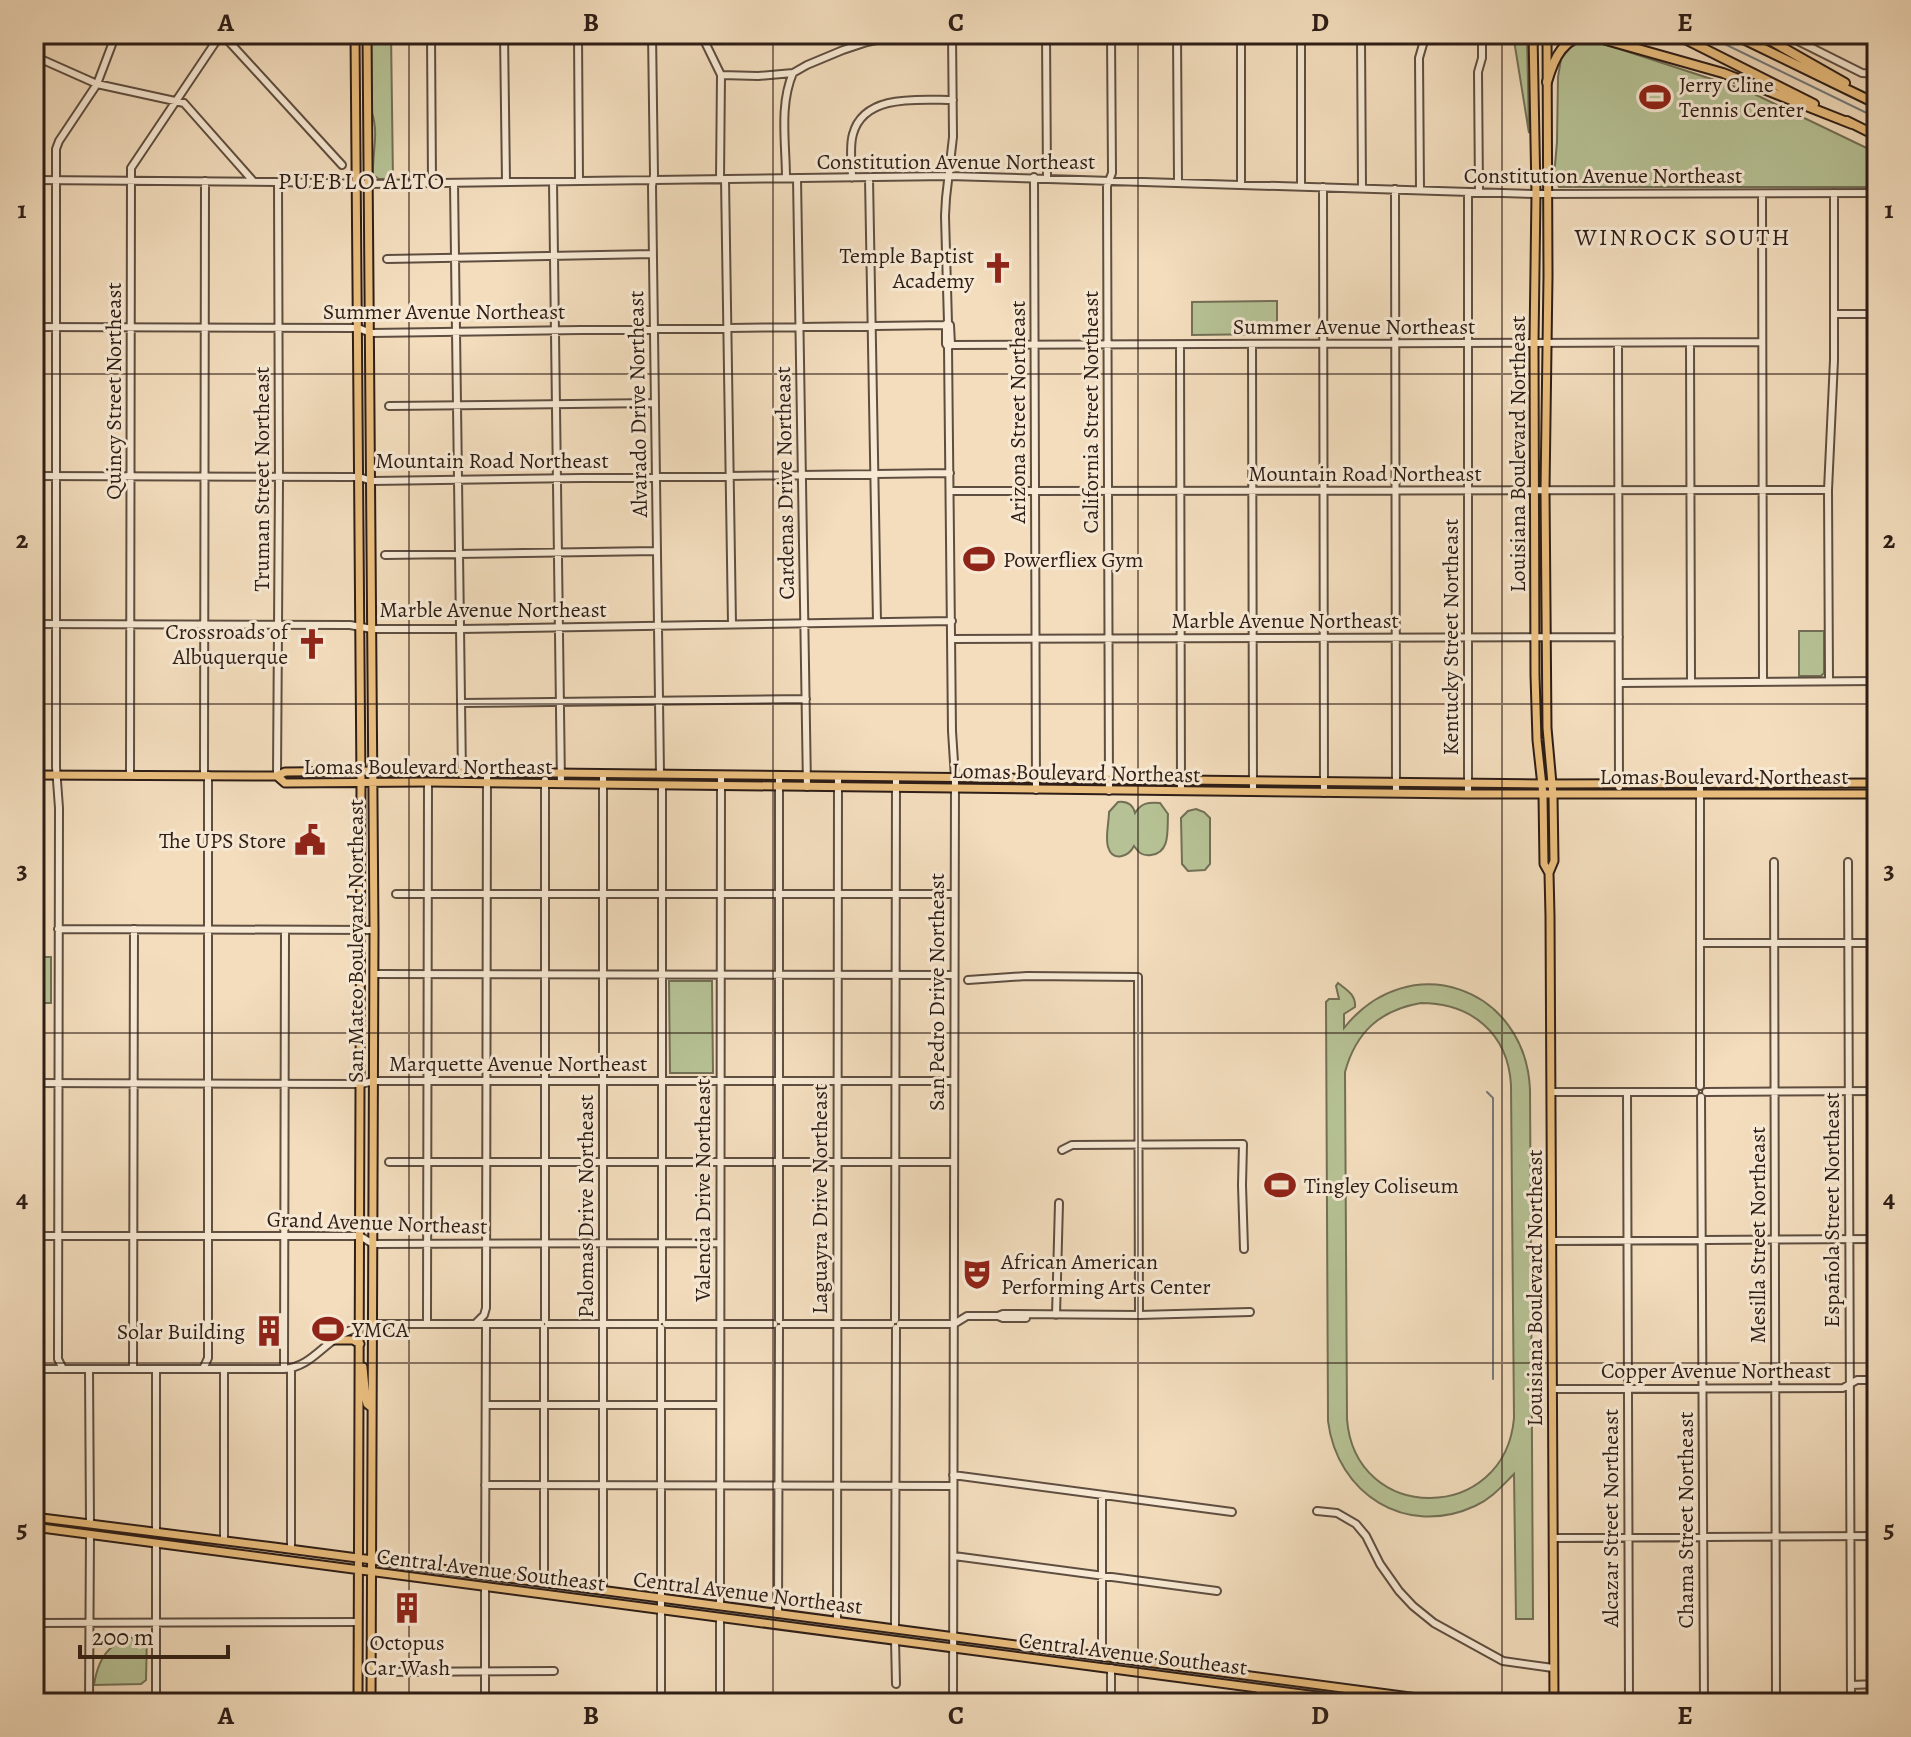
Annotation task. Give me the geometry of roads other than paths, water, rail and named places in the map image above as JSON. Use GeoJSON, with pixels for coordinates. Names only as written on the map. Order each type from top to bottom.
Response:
{"type":"FeatureCollection","features":[{"type":"Feature","properties":{"kind":"highway"},"geometry":{"type":"LineString","coordinates":[[1547,82],[1552,64],[1564,46],[1576,37],[1592,34],[1723,73],[1852,124]]}},
{"type":"Feature","properties":{"kind":"highway"},"geometry":{"type":"LineString","coordinates":[[1675,34],[1877,136]]}},
{"type":"Feature","properties":{"kind":"highway"},"geometry":{"type":"LineString","coordinates":[[1733,34],[1877,103]]}},
{"type":"Feature","properties":{"kind":"highway"},"geometry":{"type":"LineString","coordinates":[[1759,34],[1877,103]]}},
{"type":"Feature","properties":{"kind":"main road","name":"San Mateo Boulevard Northeast"},"geometry":{"type":"LineString","coordinates":[[355,34],[361,783],[358,1703]]}},
{"type":"Feature","properties":{"kind":"main road","name":"San Mateo Boulevard Northeast"},"geometry":{"type":"LineString","coordinates":[[367,34],[374,930],[371,1703]]}},
{"type":"Feature","properties":{"kind":"main road","name":"Louisiana Boulevard Northeast"},"geometry":{"type":"LineString","coordinates":[[1533,34],[1536,194],[1535,637],[1544,864],[1549,873]]}},
{"type":"Feature","properties":{"kind":"main road","name":"Louisiana Boulevard Northeast"},"geometry":{"type":"LineString","coordinates":[[1547,34],[1545,490],[1547,728],[1553,784],[1554,862],[1549,873],[1554,1703]]}},
{"type":"Feature","properties":{"kind":"main road","name":"Lomas Boulevard Northeast"},"geometry":{"type":"LineString","coordinates":[[34,775],[277,776],[285,772],[487,771],[1542,784],[1877,783]]}},
{"type":"Feature","properties":{"kind":"main road","name":"Lomas Boulevard Northeast"},"geometry":{"type":"LineString","coordinates":[[277,776],[285,783],[462,782],[1543,795],[1877,794]]}},
{"type":"Feature","properties":{"kind":"main road"},"geometry":{"type":"LineString","coordinates":[[334,1340],[353,1340],[360,1344]]}},
{"type":"Feature","properties":{"kind":"main road"},"geometry":{"type":"LineString","coordinates":[[360,1362],[364,1367],[367,1404],[372,1408]]}},
{"type":"Feature","properties":{"kind":"main road","name":"Central Avenue Northeast"},"geometry":{"type":"LineString","coordinates":[[34,1517],[1456,1703]]}},
{"type":"Feature","properties":{"kind":"main road","name":"Central Avenue Southeast"},"geometry":{"type":"LineString","coordinates":[[34,1527],[1371,1703]]}},
{"type":"Feature","properties":{"kind":"street"},"geometry":{"type":"LineString","coordinates":[[63,1369],[58,1359],[57,1236],[56,149],[97,84],[116,34]]}},
{"type":"Feature","properties":{"kind":"street"},"geometry":{"type":"LineString","coordinates":[[222,34],[342,165]]}},
{"type":"Feature","properties":{"kind":"street","name":"Quincy Street Northeast"},"geometry":{"type":"LineString","coordinates":[[130,775],[130,180],[133,163],[222,34]]}},
{"type":"Feature","properties":{"kind":"street"},"geometry":{"type":"LineString","coordinates":[[431,34],[432,183]]}},
{"type":"Feature","properties":{"kind":"street"},"geometry":{"type":"LineString","coordinates":[[504,34],[506,182]]}},
{"type":"Feature","properties":{"kind":"street"},"geometry":{"type":"LineString","coordinates":[[578,34],[579,181]]}},
{"type":"Feature","properties":{"kind":"street","name":"Alvarado Drive Northeast"},"geometry":{"type":"LineString","coordinates":[[652,34],[660,774]]}},
{"type":"Feature","properties":{"kind":"street"},"geometry":{"type":"LineString","coordinates":[[701,34],[721,75],[732,624]]}},
{"type":"Feature","properties":{"kind":"street","name":"San Pedro Drive Northeast"},"geometry":{"type":"LineString","coordinates":[[952,34],[953,137],[945,207],[955,778],[953,1703]]}},
{"type":"Feature","properties":{"kind":"street"},"geometry":{"type":"LineString","coordinates":[[721,75],[793,73],[867,42],[905,35],[999,34]]}},
{"type":"Feature","properties":{"kind":"street"},"geometry":{"type":"LineString","coordinates":[[1046,34],[1047,178]]}},
{"type":"Feature","properties":{"kind":"street","name":"California Street Northeast"},"geometry":{"type":"LineString","coordinates":[[1109,791],[1107,186],[1112,173],[1111,34]]}},
{"type":"Feature","properties":{"kind":"street"},"geometry":{"type":"LineString","coordinates":[[1177,34],[1178,182]]}},
{"type":"Feature","properties":{"kind":"street"},"geometry":{"type":"LineString","coordinates":[[1241,34],[1241,184]]}},
{"type":"Feature","properties":{"kind":"street"},"geometry":{"type":"LineString","coordinates":[[1301,34],[1301,186]]}},
{"type":"Feature","properties":{"kind":"street"},"geometry":{"type":"LineString","coordinates":[[1362,188],[1363,34]]}},
{"type":"Feature","properties":{"kind":"street"},"geometry":{"type":"LineString","coordinates":[[1420,190],[1419,58],[1426,34]]}},
{"type":"Feature","properties":{"kind":"street"},"geometry":{"type":"LineString","coordinates":[[1479,192],[1478,72],[1482,58],[1482,34]]}},
{"type":"Feature","properties":{"kind":"street"},"geometry":{"type":"LineString","coordinates":[[1784,34],[1862,73],[1877,74]]}},
{"type":"Feature","properties":{"kind":"street"},"geometry":{"type":"LineString","coordinates":[[34,56],[97,84],[177,100],[187,105],[253,181]]}},
{"type":"Feature","properties":{"kind":"street"},"geometry":{"type":"LineString","coordinates":[[786,178],[786,93],[793,73]]}},
{"type":"Feature","properties":{"kind":"street"},"geometry":{"type":"LineString","coordinates":[[852,178],[853,132],[866,113],[893,102],[953,100]]}},
{"type":"Feature","properties":{"kind":"street","name":"Constitution Avenue Northeast"},"geometry":{"type":"LineString","coordinates":[[34,180],[368,184],[949,176],[1536,194],[1877,193]]}},
{"type":"Feature","properties":{"kind":"street","name":"Arizona Street Northeast"},"geometry":{"type":"LineString","coordinates":[[1034,177],[1036,790]]}},
{"type":"Feature","properties":{"kind":"street","name":"Cardenas Drive Northeast"},"geometry":{"type":"LineString","coordinates":[[797,178],[807,787]]}},
{"type":"Feature","properties":{"kind":"street"},"geometry":{"type":"LineString","coordinates":[[869,178],[877,622]]}},
{"type":"Feature","properties":{"kind":"street"},"geometry":{"type":"LineString","coordinates":[[203,1369],[208,1358],[209,930],[204,625],[205,181]]}},
{"type":"Feature","properties":{"kind":"street","name":"Truman Street Northeast"},"geometry":{"type":"LineString","coordinates":[[277,776],[278,182]]}},
{"type":"Feature","properties":{"kind":"street"},"geometry":{"type":"LineString","coordinates":[[553,182],[561,784]]}},
{"type":"Feature","properties":{"kind":"street"},"geometry":{"type":"LineString","coordinates":[[454,183],[462,782]]}},
{"type":"Feature","properties":{"kind":"street"},"geometry":{"type":"LineString","coordinates":[[1323,187],[1324,793]]}},
{"type":"Feature","properties":{"kind":"street"},"geometry":{"type":"LineString","coordinates":[[1395,189],[1396,793]]}},
{"type":"Feature","properties":{"kind":"street","name":"Kentucky Street Northeast"},"geometry":{"type":"LineString","coordinates":[[1468,192],[1468,794]]}},
{"type":"Feature","properties":{"kind":"street"},"geometry":{"type":"LineString","coordinates":[[1829,681],[1828,490],[1835,314],[1834,193]]}},
{"type":"Feature","properties":{"kind":"street"},"geometry":{"type":"LineString","coordinates":[[1762,194],[1763,682]]}},
{"type":"Feature","properties":{"kind":"street"},"geometry":{"type":"LineString","coordinates":[[387,259],[653,254]]}},
{"type":"Feature","properties":{"kind":"street"},"geometry":{"type":"LineString","coordinates":[[1835,314],[1877,314]]}},
{"type":"Feature","properties":{"kind":"street","name":"Summer Avenue Northeast"},"geometry":{"type":"LineString","coordinates":[[34,327],[358,328],[371,333],[948,324]]}},
{"type":"Feature","properties":{"kind":"street","name":"Summer Avenue Northeast"},"geometry":{"type":"LineString","coordinates":[[948,345],[1762,342]]}},
{"type":"Feature","properties":{"kind":"street"},"geometry":{"type":"LineString","coordinates":[[1618,343],[1620,794]]}},
{"type":"Feature","properties":{"kind":"street"},"geometry":{"type":"LineString","coordinates":[[1690,343],[1691,682]]}},
{"type":"Feature","properties":{"kind":"street"},"geometry":{"type":"LineString","coordinates":[[1252,344],[1253,792]]}},
{"type":"Feature","properties":{"kind":"street"},"geometry":{"type":"LineString","coordinates":[[1180,345],[1181,791]]}},
{"type":"Feature","properties":{"kind":"street"},"geometry":{"type":"LineString","coordinates":[[389,406],[655,403]]}},
{"type":"Feature","properties":{"kind":"street","name":"Mountain Road Northeast"},"geometry":{"type":"LineString","coordinates":[[34,476],[359,477],[372,481],[950,473]]}},
{"type":"Feature","properties":{"kind":"street","name":"Mountain Road Northeast"},"geometry":{"type":"LineString","coordinates":[[950,491],[1828,490]]}},
{"type":"Feature","properties":{"kind":"street"},"geometry":{"type":"LineString","coordinates":[[385,555],[657,551]]}},
{"type":"Feature","properties":{"kind":"street","name":"Marble Avenue Northeast"},"geometry":{"type":"LineString","coordinates":[[34,624],[360,625],[372,629],[460,629],[952,621]]}},
{"type":"Feature","properties":{"kind":"street","name":"Marble Avenue Northeast"},"geometry":{"type":"LineString","coordinates":[[952,639],[1619,637]]}},
{"type":"Feature","properties":{"kind":"street"},"geometry":{"type":"LineString","coordinates":[[1620,683],[1877,681]]}},
{"type":"Feature","properties":{"kind":"street"},"geometry":{"type":"LineString","coordinates":[[461,703],[806,699]]}},
{"type":"Feature","properties":{"kind":"street"},"geometry":{"type":"LineString","coordinates":[[475,1324],[486,1308],[487,771]]}},
{"type":"Feature","properties":{"kind":"street"},"geometry":{"type":"LineString","coordinates":[[544,1583],[545,773]]}},
{"type":"Feature","properties":{"kind":"street","name":"Palomas Drive Northeast"},"geometry":{"type":"LineString","coordinates":[[603,774],[603,1591]]}},
{"type":"Feature","properties":{"kind":"street","name":"Valencia Drive Northeast"},"geometry":{"type":"LineString","coordinates":[[720,1606],[721,775]]}},
{"type":"Feature","properties":{"kind":"street"},"geometry":{"type":"LineString","coordinates":[[778,1614],[779,776]]}},
{"type":"Feature","properties":{"kind":"street","name":"Laguayra Drive Northeast"},"geometry":{"type":"LineString","coordinates":[[837,1621],[838,777]]}},
{"type":"Feature","properties":{"kind":"street"},"geometry":{"type":"LineString","coordinates":[[895,1629],[896,777]]}},
{"type":"Feature","properties":{"kind":"street"},"geometry":{"type":"LineString","coordinates":[[427,1323],[428,782]]}},
{"type":"Feature","properties":{"kind":"street","name":"Chama Street Northeast"},"geometry":{"type":"LineString","coordinates":[[1700,783],[1704,1703]]}},
{"type":"Feature","properties":{"kind":"street"},"geometry":{"type":"LineString","coordinates":[[661,1703],[662,786]]}},
{"type":"Feature","properties":{"kind":"street","name":"Mesilla Street Northeast"},"geometry":{"type":"LineString","coordinates":[[1774,862],[1776,1703]]}},
{"type":"Feature","properties":{"kind":"street","name":"Española Street Northeast"},"geometry":{"type":"LineString","coordinates":[[1848,862],[1851,1703]]}},
{"type":"Feature","properties":{"kind":"street"},"geometry":{"type":"LineString","coordinates":[[396,894],[954,894]]}},
{"type":"Feature","properties":{"kind":"street"},"geometry":{"type":"LineString","coordinates":[[58,929],[374,930]]}},
{"type":"Feature","properties":{"kind":"street"},"geometry":{"type":"LineString","coordinates":[[133,1369],[134,929]]}},
{"type":"Feature","properties":{"kind":"street"},"geometry":{"type":"LineString","coordinates":[[285,930],[284,1236],[291,1549]]}},
{"type":"Feature","properties":{"kind":"street"},"geometry":{"type":"LineString","coordinates":[[1701,943],[1877,943]]}},
{"type":"Feature","properties":{"kind":"street"},"geometry":{"type":"LineString","coordinates":[[374,974],[954,975]]}},
{"type":"Feature","properties":{"kind":"street"},"geometry":{"type":"LineString","coordinates":[[968,980],[1027,976],[1138,977],[1139,1315]]}},
{"type":"Feature","properties":{"kind":"street","name":"Marquette Avenue Northeast"},"geometry":{"type":"LineString","coordinates":[[34,1083],[953,1081]]}},
{"type":"Feature","properties":{"kind":"street"},"geometry":{"type":"LineString","coordinates":[[1551,1092],[1877,1091]]}},
{"type":"Feature","properties":{"kind":"street","name":"Alcazar Street Northeast"},"geometry":{"type":"LineString","coordinates":[[1627,1092],[1629,1703]]}},
{"type":"Feature","properties":{"kind":"street"},"geometry":{"type":"LineString","coordinates":[[1062,1150],[1072,1145],[1243,1144],[1244,1249]]}},
{"type":"Feature","properties":{"kind":"street"},"geometry":{"type":"LineString","coordinates":[[389,1162],[953,1162]]}},
{"type":"Feature","properties":{"kind":"street"},"geometry":{"type":"LineString","coordinates":[[1056,1315],[1059,1203]]}},
{"type":"Feature","properties":{"kind":"street","name":"Grand Avenue Northeast"},"geometry":{"type":"LineString","coordinates":[[34,1236],[360,1236],[373,1244],[719,1243]]}},
{"type":"Feature","properties":{"kind":"street"},"geometry":{"type":"LineString","coordinates":[[1552,1241],[1877,1239]]}},
{"type":"Feature","properties":{"kind":"street"},"geometry":{"type":"LineString","coordinates":[[34,1369],[288,1369],[311,1360],[346,1332],[373,1325],[954,1324],[967,1316],[1053,1318],[1056,1315],[1250,1312]]}},
{"type":"Feature","properties":{"kind":"street"},"geometry":{"type":"LineString","coordinates":[[485,1575],[486,1324]]}},
{"type":"Feature","properties":{"kind":"street"},"geometry":{"type":"LineString","coordinates":[[208,1358],[214,1369]]}},
{"type":"Feature","properties":{"kind":"street"},"geometry":{"type":"LineString","coordinates":[[49,1369],[58,1359]]}},
{"type":"Feature","properties":{"kind":"street"},"geometry":{"type":"LineString","coordinates":[[89,1369],[90,1524]]}},
{"type":"Feature","properties":{"kind":"street"},"geometry":{"type":"LineString","coordinates":[[156,1369],[156,1532]]}},
{"type":"Feature","properties":{"kind":"street"},"geometry":{"type":"LineString","coordinates":[[224,1369],[224,1540]]}},
{"type":"Feature","properties":{"kind":"street","name":"Copper Avenue Northeast"},"geometry":{"type":"LineString","coordinates":[[1553,1389],[1843,1388],[1857,1380],[1877,1380]]}},
{"type":"Feature","properties":{"kind":"street"},"geometry":{"type":"LineString","coordinates":[[486,1405],[720,1405]]}},
{"type":"Feature","properties":{"kind":"street"},"geometry":{"type":"LineString","coordinates":[[953,1475],[1232,1512]]}},
{"type":"Feature","properties":{"kind":"street"},"geometry":{"type":"LineString","coordinates":[[485,1485],[953,1486]]}},
{"type":"Feature","properties":{"kind":"street"},"geometry":{"type":"LineString","coordinates":[[1102,1495],[1102,1657]]}},
{"type":"Feature","properties":{"kind":"street"},"geometry":{"type":"LineString","coordinates":[[1317,1511],[1337,1513],[1356,1524],[1399,1591],[1434,1623],[1503,1661],[1553,1668]]}},
{"type":"Feature","properties":{"kind":"street"},"geometry":{"type":"LineString","coordinates":[[89,1703],[90,1534]]}},
{"type":"Feature","properties":{"kind":"street"},"geometry":{"type":"LineString","coordinates":[[1553,1538],[1877,1536]]}},
{"type":"Feature","properties":{"kind":"street"},"geometry":{"type":"LineString","coordinates":[[156,1543],[156,1703]]}},
{"type":"Feature","properties":{"kind":"street"},"geometry":{"type":"LineString","coordinates":[[954,1556],[1217,1591]]}},
{"type":"Feature","properties":{"kind":"street"},"geometry":{"type":"LineString","coordinates":[[485,1586],[485,1703]]}},
{"type":"Feature","properties":{"kind":"street"},"geometry":{"type":"LineString","coordinates":[[720,1617],[720,1703]]}},
{"type":"Feature","properties":{"kind":"street"},"geometry":{"type":"LineString","coordinates":[[34,1623],[358,1622]]}},
{"type":"Feature","properties":{"kind":"street"},"geometry":{"type":"LineString","coordinates":[[895,1640],[896,1684]]}},
{"type":"Feature","properties":{"kind":"street"},"geometry":{"type":"LineString","coordinates":[[1111,1668],[1111,1703]]}},
{"type":"Feature","properties":{"kind":"street"},"geometry":{"type":"LineString","coordinates":[[371,1672],[554,1671]]}},
{"type":"Feature","properties":{"kind":"street"},"geometry":{"type":"LineString","coordinates":[[1851,1685],[1877,1684]]}},
{"type":"Feature","properties":{"kind":"street"},"geometry":{"type":"LineString","coordinates":[[1259,1703],[1260,1688]]}},
{"type":"Feature","properties":{"kind":"waterway"},"geometry":{"type":"LineString","coordinates":[[1704,34],[1877,118]]}},
{"type":"Feature","properties":{"kind":"waterway"},"geometry":{"type":"LineString","coordinates":[[1487,1092],[1493,1098],[1493,1379]]}},
{"type":"Feature","properties":{"kind":"place","name":"Jerry Cline Tennis Center"},"geometry":{"type":"Point","coordinates":[1655,97]}},
{"type":"Feature","properties":{"kind":"place","name":"Temple Baptist Academy"},"geometry":{"type":"Point","coordinates":[998,268]}},
{"type":"Feature","properties":{"kind":"place","name":"Powerfliex Gym"},"geometry":{"type":"Point","coordinates":[979,559]}},
{"type":"Feature","properties":{"kind":"place","name":"Crossroads of Albuquerque"},"geometry":{"type":"Point","coordinates":[312,644]}},
{"type":"Feature","properties":{"kind":"place","name":"The UPS Store"},"geometry":{"type":"Point","coordinates":[310,840]}},
{"type":"Feature","properties":{"kind":"place","name":"Tingley Coliseum"},"geometry":{"type":"Point","coordinates":[1280,1185]}},
{"type":"Feature","properties":{"kind":"place","name":"African American Performing Arts Center"},"geometry":{"type":"Point","coordinates":[977,1274]}},
{"type":"Feature","properties":{"kind":"place","name":"YMCA"},"geometry":{"type":"Point","coordinates":[328,1329]}},
{"type":"Feature","properties":{"kind":"place","name":"Solar Building"},"geometry":{"type":"Point","coordinates":[269,1331]}},
{"type":"Feature","properties":{"kind":"place","name":"Octopus Car Wash"},"geometry":{"type":"Point","coordinates":[407,1608]}},
{"type":"Feature","properties":{"kind":"district","name":"PUEBLO ALTO"},"geometry":{"type":"Point","coordinates":[362,181]}},
{"type":"Feature","properties":{"kind":"district","name":"WINROCK SOUTH"},"geometry":{"type":"Point","coordinates":[1683,237]}}]}
